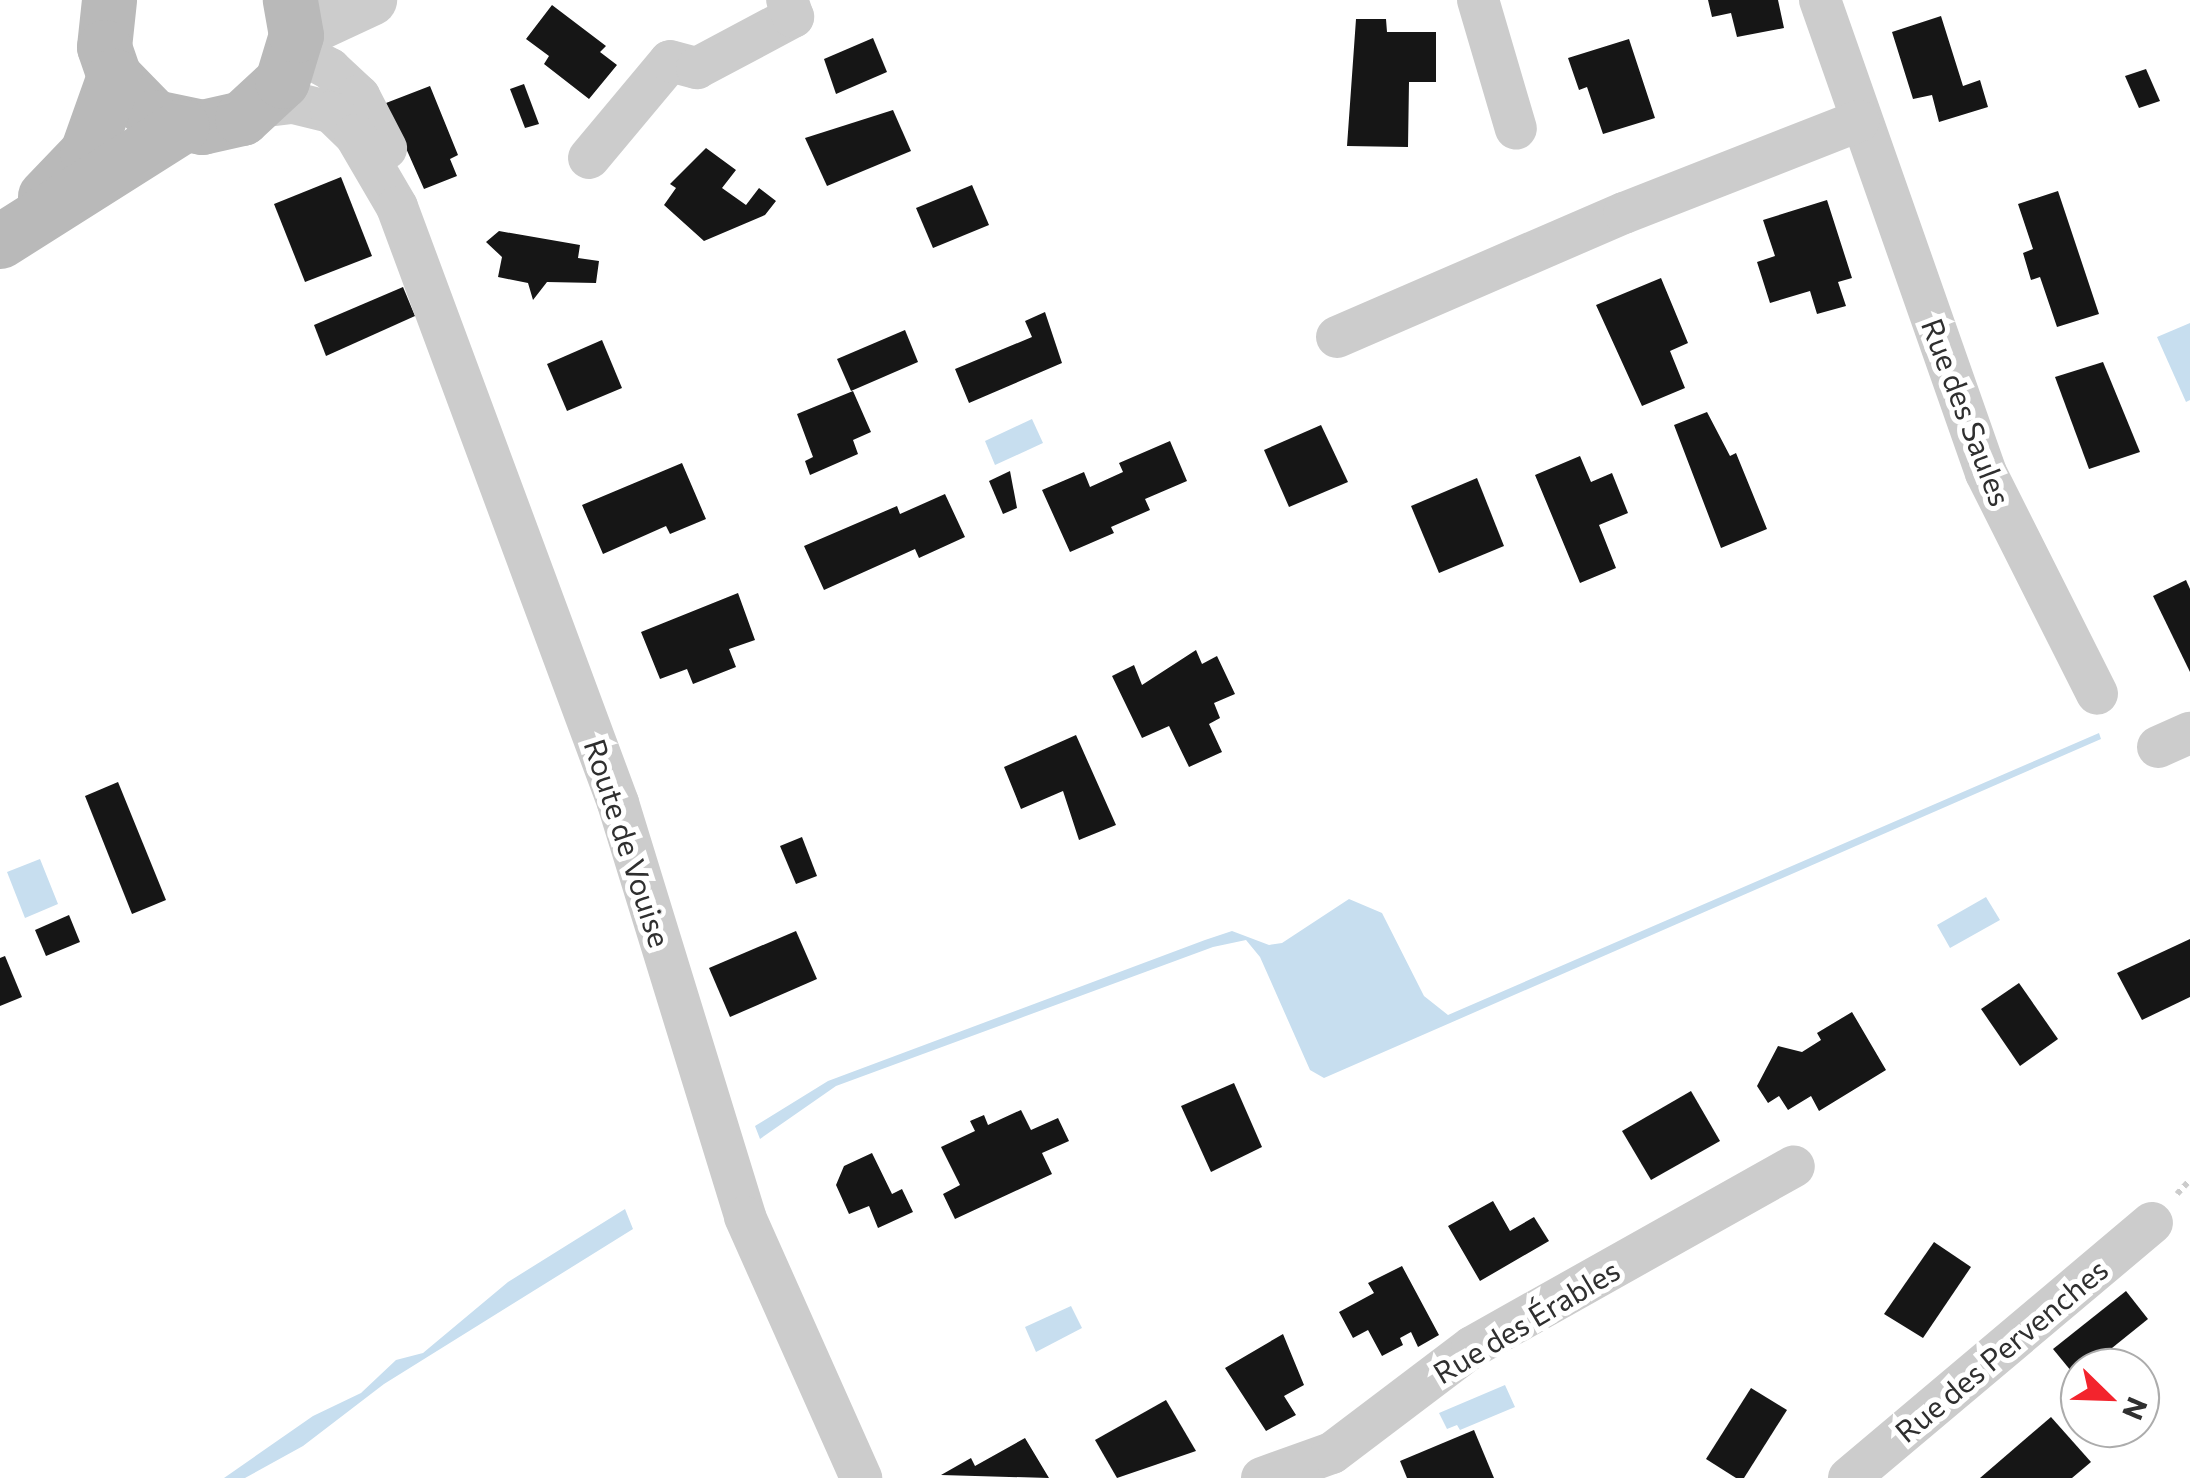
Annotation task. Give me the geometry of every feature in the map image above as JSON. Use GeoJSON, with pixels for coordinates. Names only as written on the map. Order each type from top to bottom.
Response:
{"type":"FeatureCollection","features":[{"type":"Feature","properties":{"kind":"main road"},"geometry":{"type":"LineString","coordinates":[[0,225],[46,196],[80,162],[108,108],[114,76],[98,6]]}},
{"type":"Feature","properties":{"kind":"main road"},"geometry":{"type":"LineString","coordinates":[[114,76],[154,116],[182,126],[222,124],[259,106],[282,81],[294,28]]}},
{"type":"Feature","properties":{"kind":"main road"},"geometry":{"type":"LineString","coordinates":[[0,241],[182,126]]}},
{"type":"Feature","properties":{"kind":"street"},"geometry":{"type":"LineString","coordinates":[[294,28],[372,0]]}},
{"type":"Feature","properties":{"kind":"street"},"geometry":{"type":"LineString","coordinates":[[589,158],[670,60],[697,68],[793,17],[787,0]]}},
{"type":"Feature","properties":{"kind":"street"},"geometry":{"type":"LineString","coordinates":[[1478,0],[1516,129]]}},
{"type":"Feature","properties":{"kind":"street","name":"Rue des Saules"},"geometry":{"type":"LineString","coordinates":[[1820,0],[1859,122],[1986,473],[2097,694]]}},
{"type":"Feature","properties":{"kind":"street","name":"Route de Vouise"},"geometry":{"type":"LineString","coordinates":[[294,28],[359,96],[392,162],[397,207]]}},
{"type":"Feature","properties":{"kind":"street","name":"Route de Vouise"},"geometry":{"type":"LineString","coordinates":[[259,106],[294,102],[331,112],[355,135],[397,207],[618,803],[745,1218],[861,1478]]}},
{"type":"Feature","properties":{"kind":"street"},"geometry":{"type":"LineString","coordinates":[[1338,337],[1624,213],[1859,122]]}},
{"type":"Feature","properties":{"kind":"street","name":"Rue des Érables"},"geometry":{"type":"LineString","coordinates":[[1262,1478],[1332,1453],[1472,1347],[1794,1166]]}},
{"type":"Feature","properties":{"kind":"street","name":"Rue des Pervenches"},"geometry":{"type":"LineString","coordinates":[[1850,1478],[2152,1223]]}},
{"type":"Feature","properties":{"kind":"water"},"geometry":{"type":"Polygon","coordinates":[[[2190,323],[2190,400],[2186,402],[2157,337],[2190,323]]]}},
{"type":"Feature","properties":{"kind":"water"},"geometry":{"type":"Polygon","coordinates":[[[1032,419],[1043,443],[995,465],[985,441],[1032,419]]]}},
{"type":"Feature","properties":{"kind":"water"},"geometry":{"type":"Polygon","coordinates":[[[2099,733],[2101,739],[1324,1078],[1310,1070],[1260,957],[1246,940],[1213,947],[836,1086],[760,1139],[755,1126],[828,1081],[1205,940],[1232,931],[1269,945],[1282,943],[1349,899],[1382,913],[1424,996],[1448,1015],[2099,733]]]}},
{"type":"Feature","properties":{"kind":"water"},"geometry":{"type":"Polygon","coordinates":[[[40,859],[58,904],[25,918],[7,872],[40,859]]]}},
{"type":"Feature","properties":{"kind":"water"},"geometry":{"type":"Polygon","coordinates":[[[1986,897],[2000,920],[1950,948],[1937,925],[1986,897]]]}},
{"type":"Feature","properties":{"kind":"water"},"geometry":{"type":"Polygon","coordinates":[[[625,1209],[633,1229],[384,1384],[303,1446],[245,1478],[224,1478],[313,1416],[361,1393],[396,1360],[423,1353],[508,1282],[625,1209]]]}},
{"type":"Feature","properties":{"kind":"water"},"geometry":{"type":"Polygon","coordinates":[[[1071,1306],[1082,1328],[1036,1352],[1025,1327],[1071,1306]]]}},
{"type":"Feature","properties":{"kind":"water"},"geometry":{"type":"Polygon","coordinates":[[[1505,1385],[1515,1407],[1460,1430],[1457,1425],[1447,1429],[1439,1413],[1505,1385]]]}},
{"type":"Feature","properties":{"kind":"building"},"geometry":{"type":"Polygon","coordinates":[[[1708,0],[1778,0],[1784,28],[1737,37],[1731,13],[1712,17],[1708,0]]]}},
{"type":"Feature","properties":{"kind":"building"},"geometry":{"type":"Polygon","coordinates":[[[552,5],[606,46],[600,52],[617,65],[589,99],[544,64],[549,56],[526,39],[552,5]]]}},
{"type":"Feature","properties":{"kind":"building"},"geometry":{"type":"Polygon","coordinates":[[[1941,16],[1963,86],[1980,80],[1988,107],[1939,122],[1932,95],[1913,99],[1892,32],[1941,16]]]}},
{"type":"Feature","properties":{"kind":"building"},"geometry":{"type":"Polygon","coordinates":[[[1356,19],[1386,19],[1387,32],[1436,32],[1436,82],[1409,82],[1408,147],[1347,146],[1356,19]]]}},
{"type":"Feature","properties":{"kind":"building"},"geometry":{"type":"Polygon","coordinates":[[[873,38],[887,72],[836,94],[824,59],[873,38]]]}},
{"type":"Feature","properties":{"kind":"building"},"geometry":{"type":"Polygon","coordinates":[[[1629,39],[1655,118],[1603,134],[1587,87],[1579,90],[1568,58],[1629,39]]]}},
{"type":"Feature","properties":{"kind":"building"},"geometry":{"type":"Polygon","coordinates":[[[2146,69],[2160,101],[2139,108],[2125,76],[2146,69]]]}},
{"type":"Feature","properties":{"kind":"building"},"geometry":{"type":"Polygon","coordinates":[[[524,84],[539,124],[525,128],[510,89],[524,84]]]}},
{"type":"Feature","properties":{"kind":"building"},"geometry":{"type":"Polygon","coordinates":[[[430,86],[458,155],[450,159],[457,176],[424,189],[386,103],[430,86]]]}},
{"type":"Feature","properties":{"kind":"building"},"geometry":{"type":"Polygon","coordinates":[[[893,110],[911,151],[827,186],[805,138],[893,110]]]}},
{"type":"Feature","properties":{"kind":"building"},"geometry":{"type":"Polygon","coordinates":[[[706,148],[736,170],[722,188],[746,205],[759,188],[776,201],[765,215],[704,241],[664,205],[676,188],[670,184],[706,148]]]}},
{"type":"Feature","properties":{"kind":"building"},"geometry":{"type":"Polygon","coordinates":[[[341,177],[372,256],[305,282],[274,204],[341,177]]]}},
{"type":"Feature","properties":{"kind":"building"},"geometry":{"type":"Polygon","coordinates":[[[972,185],[989,225],[933,248],[916,208],[972,185]]]}},
{"type":"Feature","properties":{"kind":"building"},"geometry":{"type":"Polygon","coordinates":[[[2058,191],[2099,314],[2057,327],[2040,277],[2031,280],[2023,253],[2033,249],[2018,204],[2058,191]]]}},
{"type":"Feature","properties":{"kind":"building"},"geometry":{"type":"Polygon","coordinates":[[[1827,200],[1852,278],[1838,282],[1846,306],[1817,314],[1810,291],[1770,303],[1757,262],[1775,256],[1763,220],[1827,200]]]}},
{"type":"Feature","properties":{"kind":"building"},"geometry":{"type":"Polygon","coordinates":[[[499,231],[580,245],[578,258],[599,261],[596,283],[547,282],[533,300],[528,283],[498,277],[502,257],[486,242],[499,231]]]}},
{"type":"Feature","properties":{"kind":"building"},"geometry":{"type":"Polygon","coordinates":[[[1661,278],[1688,343],[1670,351],[1685,388],[1642,406],[1596,305],[1661,278]]]}},
{"type":"Feature","properties":{"kind":"building"},"geometry":{"type":"Polygon","coordinates":[[[403,287],[415,316],[326,356],[314,325],[403,287]]]}},
{"type":"Feature","properties":{"kind":"building"},"geometry":{"type":"Polygon","coordinates":[[[1045,312],[1062,363],[969,403],[955,369],[1032,337],[1025,321],[1045,312]]]}},
{"type":"Feature","properties":{"kind":"building"},"geometry":{"type":"Polygon","coordinates":[[[905,330],[918,362],[851,391],[837,359],[905,330]]]}},
{"type":"Feature","properties":{"kind":"building"},"geometry":{"type":"Polygon","coordinates":[[[602,340],[622,388],[567,411],[547,364],[602,340]]]}},
{"type":"Feature","properties":{"kind":"building"},"geometry":{"type":"Polygon","coordinates":[[[2103,362],[2140,452],[2089,469],[2055,377],[2103,362]]]}},
{"type":"Feature","properties":{"kind":"building"},"geometry":{"type":"Polygon","coordinates":[[[853,391],[871,432],[853,440],[858,454],[810,475],[805,461],[813,457],[797,414],[853,391]]]}},
{"type":"Feature","properties":{"kind":"building"},"geometry":{"type":"Polygon","coordinates":[[[1707,412],[1730,456],[1736,453],[1767,529],[1721,548],[1674,425],[1707,412]]]}},
{"type":"Feature","properties":{"kind":"building"},"geometry":{"type":"Polygon","coordinates":[[[1321,425],[1348,482],[1289,507],[1264,450],[1321,425]]]}},
{"type":"Feature","properties":{"kind":"building"},"geometry":{"type":"Polygon","coordinates":[[[1170,441],[1187,481],[1145,499],[1150,510],[1111,527],[1114,533],[1070,552],[1042,490],[1084,472],[1090,487],[1123,472],[1119,463],[1170,441]]]}},
{"type":"Feature","properties":{"kind":"building"},"geometry":{"type":"Polygon","coordinates":[[[1580,456],[1591,482],[1612,473],[1628,513],[1599,525],[1616,568],[1580,583],[1535,475],[1580,456]]]}},
{"type":"Feature","properties":{"kind":"building"},"geometry":{"type":"Polygon","coordinates":[[[682,463],[706,519],[670,534],[666,526],[603,554],[582,505],[682,463]]]}},
{"type":"Feature","properties":{"kind":"building"},"geometry":{"type":"Polygon","coordinates":[[[1010,471],[1017,508],[1003,514],[989,481],[1010,471]]]}},
{"type":"Feature","properties":{"kind":"building"},"geometry":{"type":"Polygon","coordinates":[[[1477,478],[1504,546],[1439,573],[1411,506],[1477,478]]]}},
{"type":"Feature","properties":{"kind":"building"},"geometry":{"type":"Polygon","coordinates":[[[945,494],[965,537],[919,558],[915,549],[824,590],[804,546],[897,506],[900,514],[945,494]]]}},
{"type":"Feature","properties":{"kind":"building"},"geometry":{"type":"Polygon","coordinates":[[[2186,580],[2190,589],[2190,672],[2153,596],[2186,580]]]}},
{"type":"Feature","properties":{"kind":"building"},"geometry":{"type":"Polygon","coordinates":[[[738,593],[755,640],[729,649],[736,667],[693,684],[687,669],[660,679],[641,632],[738,593]]]}},
{"type":"Feature","properties":{"kind":"building"},"geometry":{"type":"Polygon","coordinates":[[[1196,650],[1202,664],[1217,656],[1235,694],[1214,703],[1220,718],[1209,724],[1222,752],[1189,767],[1169,726],[1142,738],[1112,676],[1134,665],[1142,685],[1196,650]]]}},
{"type":"Feature","properties":{"kind":"building"},"geometry":{"type":"Polygon","coordinates":[[[1076,735],[1116,825],[1079,840],[1063,791],[1021,809],[1004,767],[1076,735]]]}},
{"type":"Feature","properties":{"kind":"building"},"geometry":{"type":"Polygon","coordinates":[[[118,782],[166,900],[132,914],[85,796],[118,782]]]}},
{"type":"Feature","properties":{"kind":"building"},"geometry":{"type":"Polygon","coordinates":[[[802,837],[817,876],[796,884],[780,846],[802,837]]]}},
{"type":"Feature","properties":{"kind":"building"},"geometry":{"type":"Polygon","coordinates":[[[69,915],[80,942],[46,956],[35,930],[69,915]]]}},
{"type":"Feature","properties":{"kind":"building"},"geometry":{"type":"Polygon","coordinates":[[[796,931],[817,979],[730,1017],[709,968],[796,931]]]}},
{"type":"Feature","properties":{"kind":"building"},"geometry":{"type":"Polygon","coordinates":[[[2190,939],[2190,997],[2142,1020],[2117,973],[2190,939]]]}},
{"type":"Feature","properties":{"kind":"building"},"geometry":{"type":"Polygon","coordinates":[[[5,956],[22,997],[0,1006],[0,958],[5,956]]]}},
{"type":"Feature","properties":{"kind":"building"},"geometry":{"type":"Polygon","coordinates":[[[2019,983],[2058,1039],[2020,1066],[1981,1009],[2019,983]]]}},
{"type":"Feature","properties":{"kind":"building"},"geometry":{"type":"Polygon","coordinates":[[[1852,1012],[1886,1070],[1819,1111],[1811,1096],[1788,1110],[1779,1096],[1768,1103],[1757,1086],[1778,1046],[1802,1052],[1821,1040],[1817,1033],[1852,1012]]]}},
{"type":"Feature","properties":{"kind":"building"},"geometry":{"type":"Polygon","coordinates":[[[1234,1083],[1262,1147],[1211,1172],[1181,1106],[1234,1083]]]}},
{"type":"Feature","properties":{"kind":"building"},"geometry":{"type":"Polygon","coordinates":[[[1691,1091],[1720,1141],[1651,1180],[1622,1131],[1691,1091]]]}},
{"type":"Feature","properties":{"kind":"building"},"geometry":{"type":"Polygon","coordinates":[[[1021,1110],[1031,1130],[1058,1118],[1069,1141],[1042,1153],[1052,1174],[955,1219],[943,1194],[960,1185],[941,1147],[975,1131],[970,1121],[984,1115],[988,1125],[1021,1110]]]}},
{"type":"Feature","properties":{"kind":"building"},"geometry":{"type":"Polygon","coordinates":[[[872,1153],[892,1194],[902,1189],[913,1212],[878,1228],[869,1206],[849,1214],[836,1185],[844,1166],[872,1153]]]}},
{"type":"Feature","properties":{"kind":"building"},"geometry":{"type":"Polygon","coordinates":[[[1493,1201],[1510,1231],[1534,1217],[1549,1241],[1480,1281],[1448,1226],[1493,1201]]]}},
{"type":"Feature","properties":{"kind":"building"},"geometry":{"type":"Polygon","coordinates":[[[1934,1242],[1971,1267],[1923,1338],[1884,1314],[1934,1242]]]}},
{"type":"Feature","properties":{"kind":"building"},"geometry":{"type":"Polygon","coordinates":[[[1402,1266],[1439,1335],[1418,1347],[1411,1332],[1400,1338],[1403,1345],[1382,1356],[1368,1330],[1353,1338],[1339,1312],[1374,1293],[1368,1283],[1402,1266]]]}},
{"type":"Feature","properties":{"kind":"building"},"geometry":{"type":"Polygon","coordinates":[[[2126,1291],[2148,1319],[2112,1348],[2060,1348],[2060,1358],[2053,1349],[2126,1291]]]}},
{"type":"Feature","properties":{"kind":"building"},"geometry":{"type":"Polygon","coordinates":[[[1283,1334],[1304,1385],[1284,1396],[1296,1415],[1266,1431],[1225,1368],[1283,1334]]]}},
{"type":"Feature","properties":{"kind":"building"},"geometry":{"type":"Polygon","coordinates":[[[1751,1388],[1787,1410],[1744,1478],[1736,1478],[1706,1459],[1751,1388]]]}},
{"type":"Feature","properties":{"kind":"building"},"geometry":{"type":"Polygon","coordinates":[[[1166,1400],[1196,1451],[1117,1478],[1095,1440],[1166,1400]]]}},
{"type":"Feature","properties":{"kind":"building"},"geometry":{"type":"Polygon","coordinates":[[[2051,1417],[2060,1427],[2060,1448],[2079,1448],[2091,1462],[2072,1478],[1980,1478],[2051,1417]]]}},
{"type":"Feature","properties":{"kind":"building"},"geometry":{"type":"Polygon","coordinates":[[[1474,1430],[1494,1478],[1407,1478],[1400,1461],[1474,1430]]]}},
{"type":"Feature","properties":{"kind":"building"},"geometry":{"type":"Polygon","coordinates":[[[1025,1438],[1049,1478],[941,1475],[971,1458],[975,1466],[1025,1438]]]}}]}
